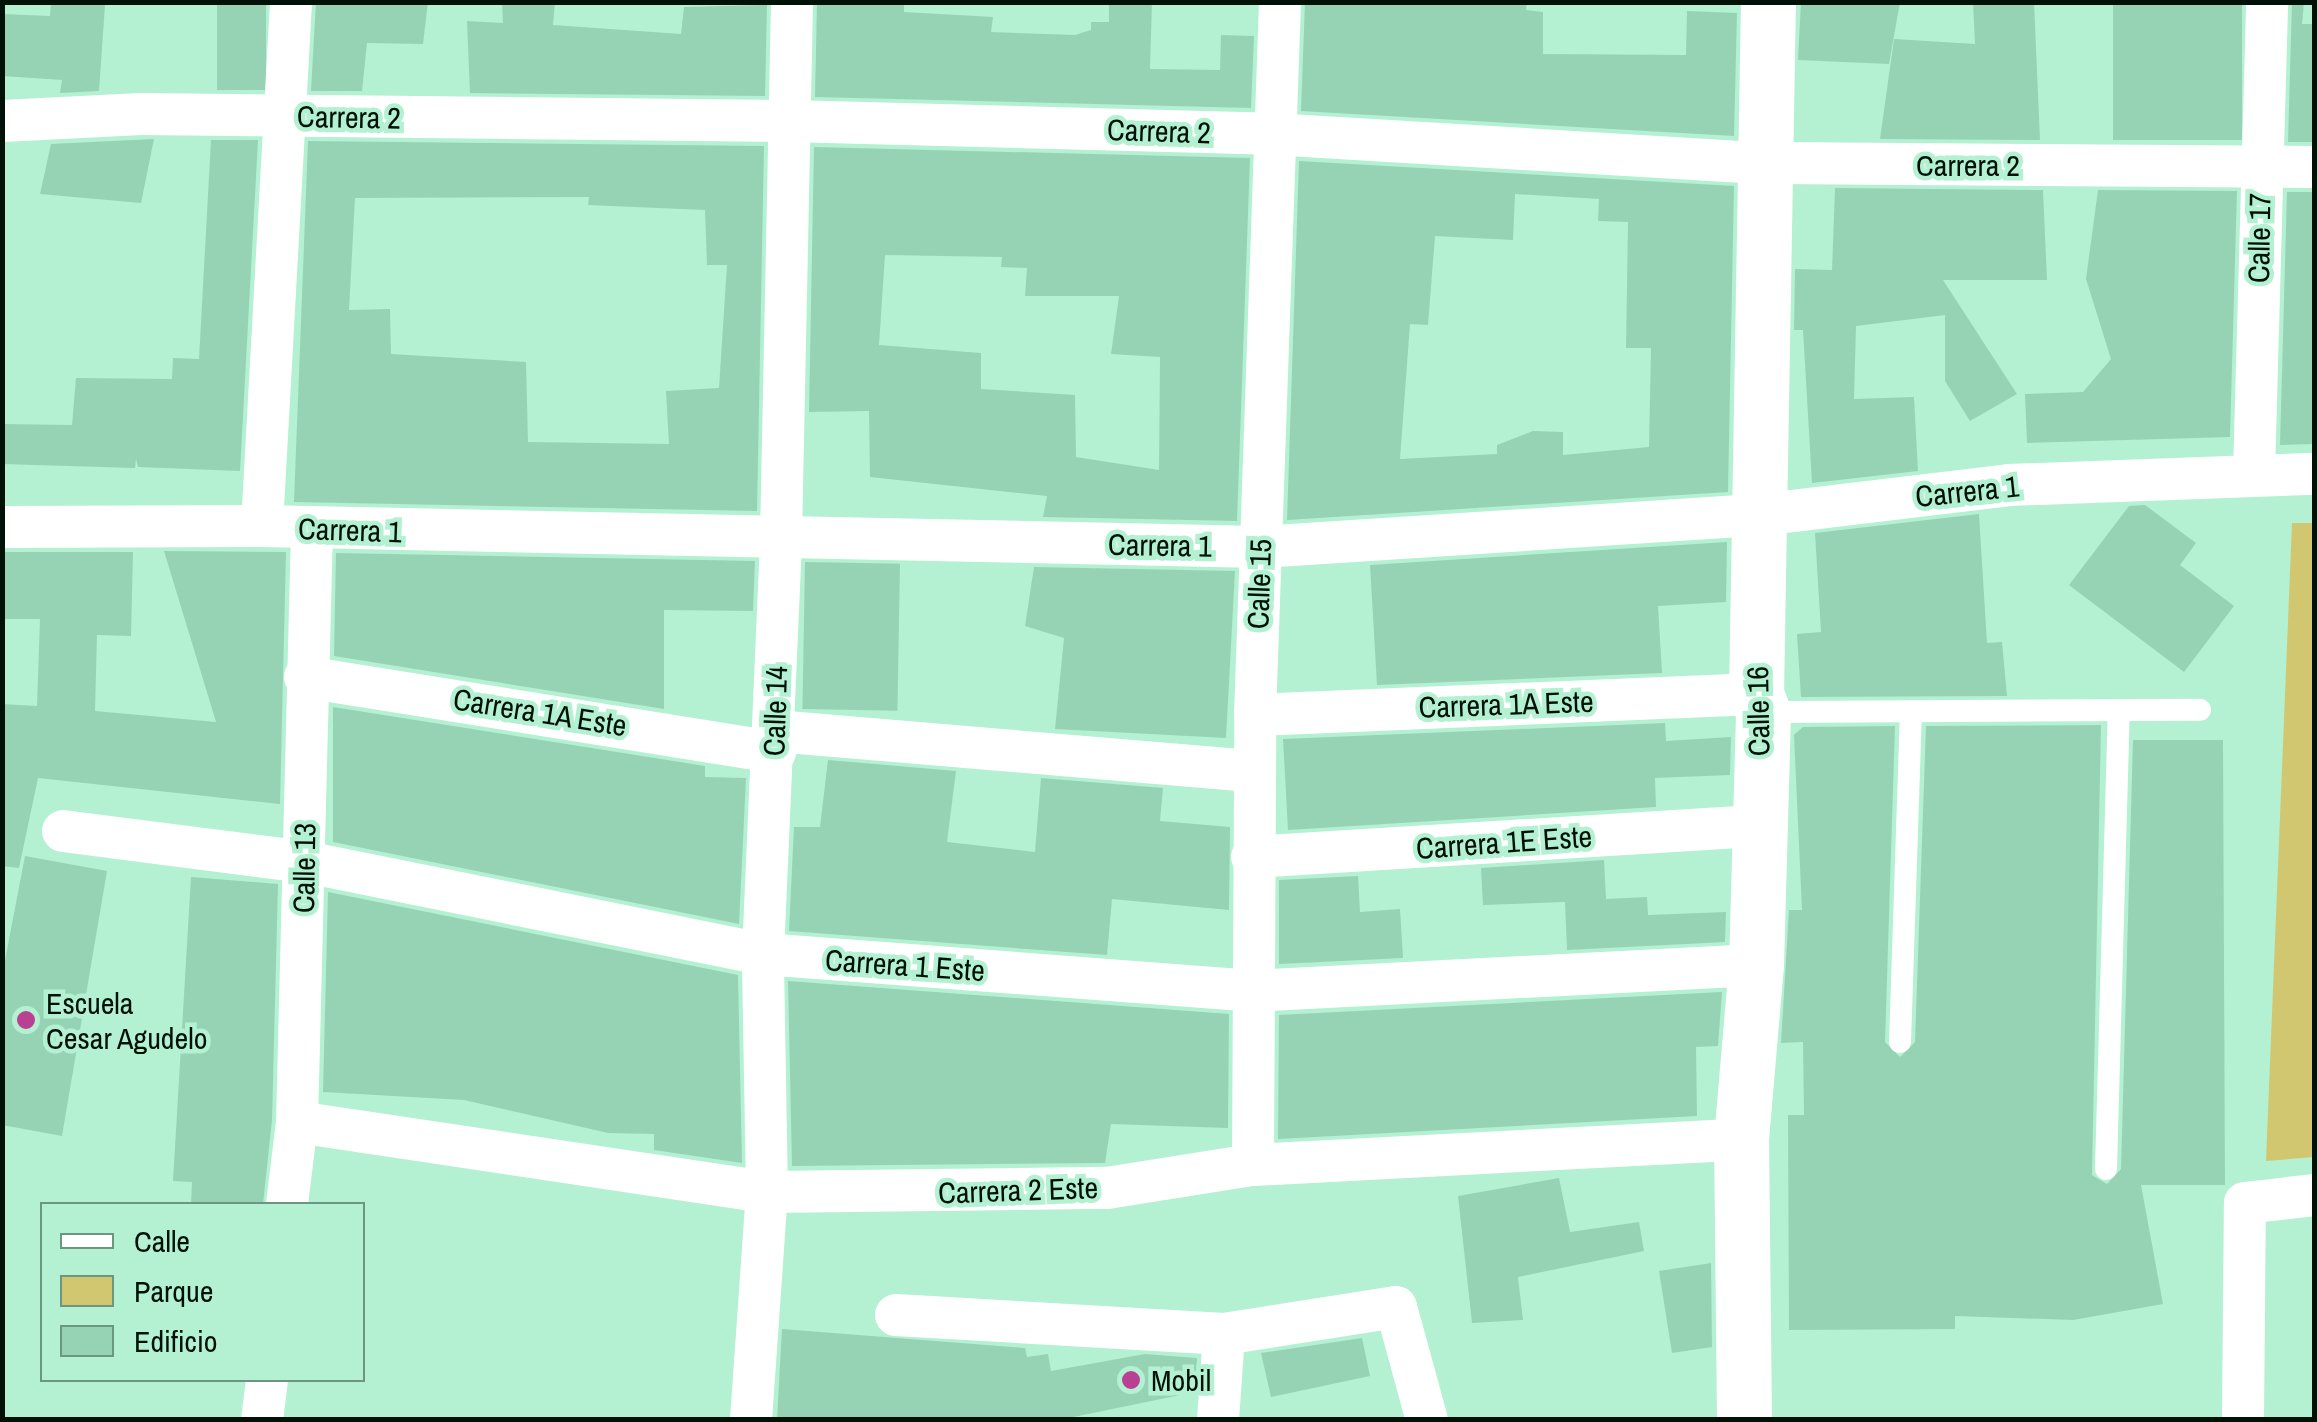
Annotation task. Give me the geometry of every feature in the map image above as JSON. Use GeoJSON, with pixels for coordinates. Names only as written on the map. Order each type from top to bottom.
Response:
{"type":"FeatureCollection","features":[{"type":"Feature","properties":{"kind":"street"},"geometry":{"type":"LineString","coordinates":[[262,526],[288,116],[291,2]]}},
{"type":"Feature","properties":{"kind":"street","name":"Calle 14"},"geometry":{"type":"LineString","coordinates":[[751,1420],[766,1192],[764,954],[775,742],[792,2]]}},
{"type":"Feature","properties":{"kind":"street","name":"Calle 15"},"geometry":{"type":"LineString","coordinates":[[1253,1165],[1250,992],[1255,715],[1271,134],[1280,2]]}},
{"type":"Feature","properties":{"kind":"street","name":"Calle 16"},"geometry":{"type":"LineString","coordinates":[[1744,1420],[1741,1139],[1756,964],[1768,2]]}},
{"type":"Feature","properties":{"kind":"street","name":"Calle 17"},"geometry":{"type":"LineString","coordinates":[[2254,473],[2267,2]]}},
{"type":"Feature","properties":{"kind":"street","name":"Carrera 2"},"geometry":{"type":"LineString","coordinates":[[2,120],[288,116],[788,121],[1271,134],[1765,163],[2314,167]]}},
{"type":"Feature","properties":{"kind":"street","name":"Carrera 1"},"geometry":{"type":"LineString","coordinates":[[2,528],[262,526],[312,531],[1260,547],[1759,515],[2009,485],[2254,473],[2314,474]]}},
{"type":"Feature","properties":{"kind":"street","name":"Calle 13"},"geometry":{"type":"LineString","coordinates":[[288,1202],[297,1122],[306,862],[304,677],[312,531]]}},
{"type":"Feature","properties":{"kind":"street","name":"Carrera 1A Este"},"geometry":{"type":"LineString","coordinates":[[304,677],[775,742],[1254,771]]}},
{"type":"Feature","properties":{"kind":"street","name":"Carrera 1A Este"},"geometry":{"type":"LineString","coordinates":[[1255,715],[1760,703]]}},
{"type":"Feature","properties":{"kind":"street","name":"Carrera 1E Este"},"geometry":{"type":"LineString","coordinates":[[1252,857],[1755,826]]}},
{"type":"Feature","properties":{"kind":"street","name":"Carrera 1 Este"},"geometry":{"type":"LineString","coordinates":[[63,830],[306,862],[764,954],[1250,992],[1756,964]]}},
{"type":"Feature","properties":{"kind":"street","name":"Carrera 2 Este"},"geometry":{"type":"LineString","coordinates":[[297,1122],[766,1192],[1107,1188],[1253,1165],[1741,1139]]}},
{"type":"Feature","properties":{"kind":"street"},"geometry":{"type":"LineString","coordinates":[[2243,1420],[2245,1203],[2264,1196],[2314,1195]]}},
{"type":"Feature","properties":{"kind":"street"},"geometry":{"type":"LineString","coordinates":[[896,1315],[1224,1334],[1396,1307],[1427,1420]]}},
{"type":"Feature","properties":{"kind":"street"},"geometry":{"type":"LineString","coordinates":[[1218,1420],[1224,1334]]}},
{"type":"Feature","properties":{"kind":"street"},"geometry":{"type":"LineString","coordinates":[[262,1420],[267,1382]]}},
{"type":"Feature","properties":{"kind":"lane"},"geometry":{"type":"LineString","coordinates":[[1760,703],[1911,712],[2200,710]]}},
{"type":"Feature","properties":{"kind":"lane"},"geometry":{"type":"LineString","coordinates":[[2106,1169],[2119,710]]}},
{"type":"Feature","properties":{"kind":"lane"},"geometry":{"type":"LineString","coordinates":[[1900,1042],[1911,712]]}},
{"type":"Feature","properties":{"kind":"green space"},"geometry":{"type":"Polygon","coordinates":[[[2292,523],[2314,523],[2314,1157],[2266,1161],[2292,523]]]}},
{"type":"Feature","properties":{"kind":"building"},"geometry":{"type":"Polygon","coordinates":[[[51,2],[105,5],[99,91],[60,93],[62,80],[2,76],[2,14],[50,16],[51,2]]]}},
{"type":"Feature","properties":{"kind":"building"},"geometry":{"type":"Polygon","coordinates":[[[217,2],[266,2],[266,90],[217,90],[217,2]]]}},
{"type":"Feature","properties":{"kind":"building"},"geometry":{"type":"Polygon","coordinates":[[[316,2],[428,2],[423,44],[367,43],[362,91],[311,91],[316,2]]]}},
{"type":"Feature","properties":{"kind":"building"},"geometry":{"type":"Polygon","coordinates":[[[502,2],[555,2],[553,25],[681,34],[684,7],[767,5],[765,96],[470,93],[467,21],[503,23],[502,2]]]}},
{"type":"Feature","properties":{"kind":"building"},"geometry":{"type":"Polygon","coordinates":[[[817,2],[904,2],[904,12],[993,17],[991,32],[1075,35],[1091,30],[1091,22],[1109,22],[1109,2],[1152,2],[1150,69],[1220,70],[1221,35],[1254,36],[1251,108],[815,97],[817,2]]]}},
{"type":"Feature","properties":{"kind":"building"},"geometry":{"type":"Polygon","coordinates":[[[1305,2],[1527,2],[1526,10],[1543,12],[1543,54],[1686,55],[1687,11],[1737,13],[1734,136],[1301,111],[1305,2]]]}},
{"type":"Feature","properties":{"kind":"building"},"geometry":{"type":"Polygon","coordinates":[[[1801,2],[1900,2],[1889,64],[1798,60],[1801,2]]]}},
{"type":"Feature","properties":{"kind":"building"},"geometry":{"type":"Polygon","coordinates":[[[1973,2],[2034,2],[2040,140],[1880,139],[1894,39],[1975,44],[1973,2]]]}},
{"type":"Feature","properties":{"kind":"building"},"geometry":{"type":"Polygon","coordinates":[[[2113,2],[2242,2],[2242,140],[2113,140],[2113,2]]]}},
{"type":"Feature","properties":{"kind":"building"},"geometry":{"type":"Polygon","coordinates":[[[2292,2],[2304,2],[2302,24],[2314,24],[2314,142],[2288,142],[2292,2]]]}},
{"type":"Feature","properties":{"kind":"building"},"geometry":{"type":"Polygon","coordinates":[[[154,139],[141,203],[40,194],[51,144],[154,139]]]}},
{"type":"Feature","properties":{"kind":"building"},"geometry":{"type":"Polygon","coordinates":[[[211,140],[258,140],[240,471],[138,467],[136,459],[135,468],[2,464],[2,424],[72,425],[76,378],[172,379],[173,358],[199,359],[211,140]]]}},
{"type":"Feature","properties":{"kind":"building"},"geometry":{"type":"Polygon","coordinates":[[[308,141],[764,146],[757,511],[294,502],[308,141]],[[589,197],[355,198],[349,310],[390,309],[391,354],[526,362],[528,442],[669,444],[666,391],[719,388],[727,265],[707,265],[705,210],[588,205],[589,197]]]}},
{"type":"Feature","properties":{"kind":"building"},"geometry":{"type":"Polygon","coordinates":[[[814,147],[1250,158],[1237,521],[1043,517],[1047,496],[870,477],[869,411],[809,412],[814,147]],[[885,255],[879,345],[981,353],[981,389],[1075,395],[1076,457],[1159,470],[1160,357],[1111,354],[1119,296],[1025,296],[1027,268],[1001,267],[1002,257],[885,255]]]}},
{"type":"Feature","properties":{"kind":"building"},"geometry":{"type":"Polygon","coordinates":[[[1299,161],[1734,186],[1728,492],[1287,520],[1299,161]],[[1515,194],[1513,240],[1435,236],[1428,325],[1410,324],[1400,459],[1497,454],[1497,445],[1533,431],[1563,432],[1563,455],[1649,447],[1651,348],[1626,348],[1628,222],[1598,221],[1599,199],[1515,194]]]}},
{"type":"Feature","properties":{"kind":"building"},"geometry":{"type":"Polygon","coordinates":[[[1835,188],[2043,190],[2047,280],[1943,280],[2017,394],[1970,421],[1945,381],[1945,315],[1856,326],[1854,399],[1914,397],[1918,471],[1812,483],[1803,330],[1794,330],[1795,269],[1832,270],[1835,188]]]}},
{"type":"Feature","properties":{"kind":"building"},"geometry":{"type":"Polygon","coordinates":[[[2098,190],[2237,191],[2230,437],[2027,443],[2025,394],[2083,392],[2111,359],[2086,279],[2098,190]]]}},
{"type":"Feature","properties":{"kind":"building"},"geometry":{"type":"Polygon","coordinates":[[[2287,192],[2314,192],[2314,444],[2280,445],[2287,192]]]}},
{"type":"Feature","properties":{"kind":"building"},"geometry":{"type":"Polygon","coordinates":[[[2145,505],[2196,543],[2180,565],[2234,606],[2184,672],[2069,585],[2129,506],[2145,505]]]}},
{"type":"Feature","properties":{"kind":"building"},"geometry":{"type":"Polygon","coordinates":[[[1979,514],[1987,643],[2002,642],[2007,696],[1801,697],[1797,634],[1821,632],[1815,533],[1979,514]]]}},
{"type":"Feature","properties":{"kind":"building"},"geometry":{"type":"Polygon","coordinates":[[[1727,542],[1726,602],[1658,606],[1662,673],[1377,685],[1370,565],[1727,542]]]}},
{"type":"Feature","properties":{"kind":"building"},"geometry":{"type":"Polygon","coordinates":[[[164,551],[286,552],[280,804],[38,778],[19,868],[2,866],[2,704],[37,706],[40,619],[2,619],[2,552],[133,552],[131,636],[97,635],[95,711],[216,722],[164,551]]]}},
{"type":"Feature","properties":{"kind":"building"},"geometry":{"type":"Polygon","coordinates":[[[336,553],[755,561],[753,611],[664,610],[664,709],[334,656],[336,553]]]}},
{"type":"Feature","properties":{"kind":"building"},"geometry":{"type":"Polygon","coordinates":[[[805,562],[900,564],[897,711],[802,709],[805,562]]]}},
{"type":"Feature","properties":{"kind":"building"},"geometry":{"type":"Polygon","coordinates":[[[1034,567],[1235,571],[1226,738],[1055,729],[1064,638],[1025,626],[1034,567]]]}},
{"type":"Feature","properties":{"kind":"building"},"geometry":{"type":"Polygon","coordinates":[[[333,707],[705,766],[705,777],[746,778],[739,924],[333,842],[333,707]]]}},
{"type":"Feature","properties":{"kind":"building"},"geometry":{"type":"Polygon","coordinates":[[[1665,723],[1666,741],[1731,737],[1730,775],[1655,778],[1656,807],[1288,830],[1283,739],[1665,723]]]}},
{"type":"Feature","properties":{"kind":"building"},"geometry":{"type":"Polygon","coordinates":[[[2101,725],[2092,1175],[2107,1184],[2121,1169],[2133,740],[2223,740],[2225,1185],[2141,1185],[2163,1304],[2073,1320],[1955,1316],[1955,1329],[1789,1330],[1788,1115],[1804,1115],[1803,1042],[1781,1043],[1789,910],[1802,910],[1794,735],[1803,727],[1895,726],[1885,1042],[1900,1057],[1915,1042],[1926,726],[2101,725]]]}},
{"type":"Feature","properties":{"kind":"building"},"geometry":{"type":"Polygon","coordinates":[[[828,760],[956,771],[947,842],[1035,852],[1041,778],[1163,788],[1160,821],[1230,827],[1229,910],[1112,899],[1107,955],[789,931],[794,827],[820,827],[828,760]]]}},
{"type":"Feature","properties":{"kind":"building"},"geometry":{"type":"Polygon","coordinates":[[[25,856],[107,871],[62,1136],[2,1125],[2,976],[25,856]]]}},
{"type":"Feature","properties":{"kind":"building"},"geometry":{"type":"Polygon","coordinates":[[[1604,860],[1606,899],[1647,897],[1648,915],[1726,912],[1725,942],[1567,950],[1565,902],[1483,905],[1481,868],[1604,860]]]}},
{"type":"Feature","properties":{"kind":"building"},"geometry":{"type":"Polygon","coordinates":[[[1358,876],[1360,912],[1400,909],[1403,958],[1279,964],[1279,880],[1358,876]]]}},
{"type":"Feature","properties":{"kind":"building"},"geometry":{"type":"Polygon","coordinates":[[[191,877],[278,884],[272,1120],[263,1202],[191,1202],[192,1182],[173,1181],[191,877]]]}},
{"type":"Feature","properties":{"kind":"building"},"geometry":{"type":"Polygon","coordinates":[[[328,892],[738,975],[742,1163],[654,1150],[654,1134],[608,1133],[464,1100],[323,1092],[328,892]]]}},
{"type":"Feature","properties":{"kind":"building"},"geometry":{"type":"Polygon","coordinates":[[[788,981],[1229,1014],[1228,1128],[1111,1124],[1105,1163],[792,1166],[788,981]]]}},
{"type":"Feature","properties":{"kind":"building"},"geometry":{"type":"Polygon","coordinates":[[[1722,992],[1718,1046],[1696,1047],[1697,1116],[1278,1139],[1279,1015],[1722,992]]]}},
{"type":"Feature","properties":{"kind":"building"},"geometry":{"type":"Polygon","coordinates":[[[1559,1178],[1570,1232],[1639,1222],[1644,1251],[1518,1277],[1523,1320],[1472,1323],[1458,1196],[1559,1178]]]}},
{"type":"Feature","properties":{"kind":"building"},"geometry":{"type":"Polygon","coordinates":[[[1711,1263],[1712,1347],[1672,1353],[1659,1271],[1711,1263]]]}},
{"type":"Feature","properties":{"kind":"building"},"geometry":{"type":"Polygon","coordinates":[[[782,1329],[1025,1348],[1027,1357],[1048,1354],[1051,1371],[1145,1354],[1197,1358],[1195,1392],[1059,1420],[777,1420],[782,1329]]]}},
{"type":"Feature","properties":{"kind":"building"},"geometry":{"type":"Polygon","coordinates":[[[1362,1338],[1370,1376],[1271,1397],[1261,1353],[1362,1338]]]}},
{"type":"Feature","properties":{"kind":"place","name":"Escuela Cesar Agudelo"},"geometry":{"type":"Point","coordinates":[26,1020]}},
{"type":"Feature","properties":{"kind":"place","name":"Mobil"},"geometry":{"type":"Point","coordinates":[1131,1380]}}]}
